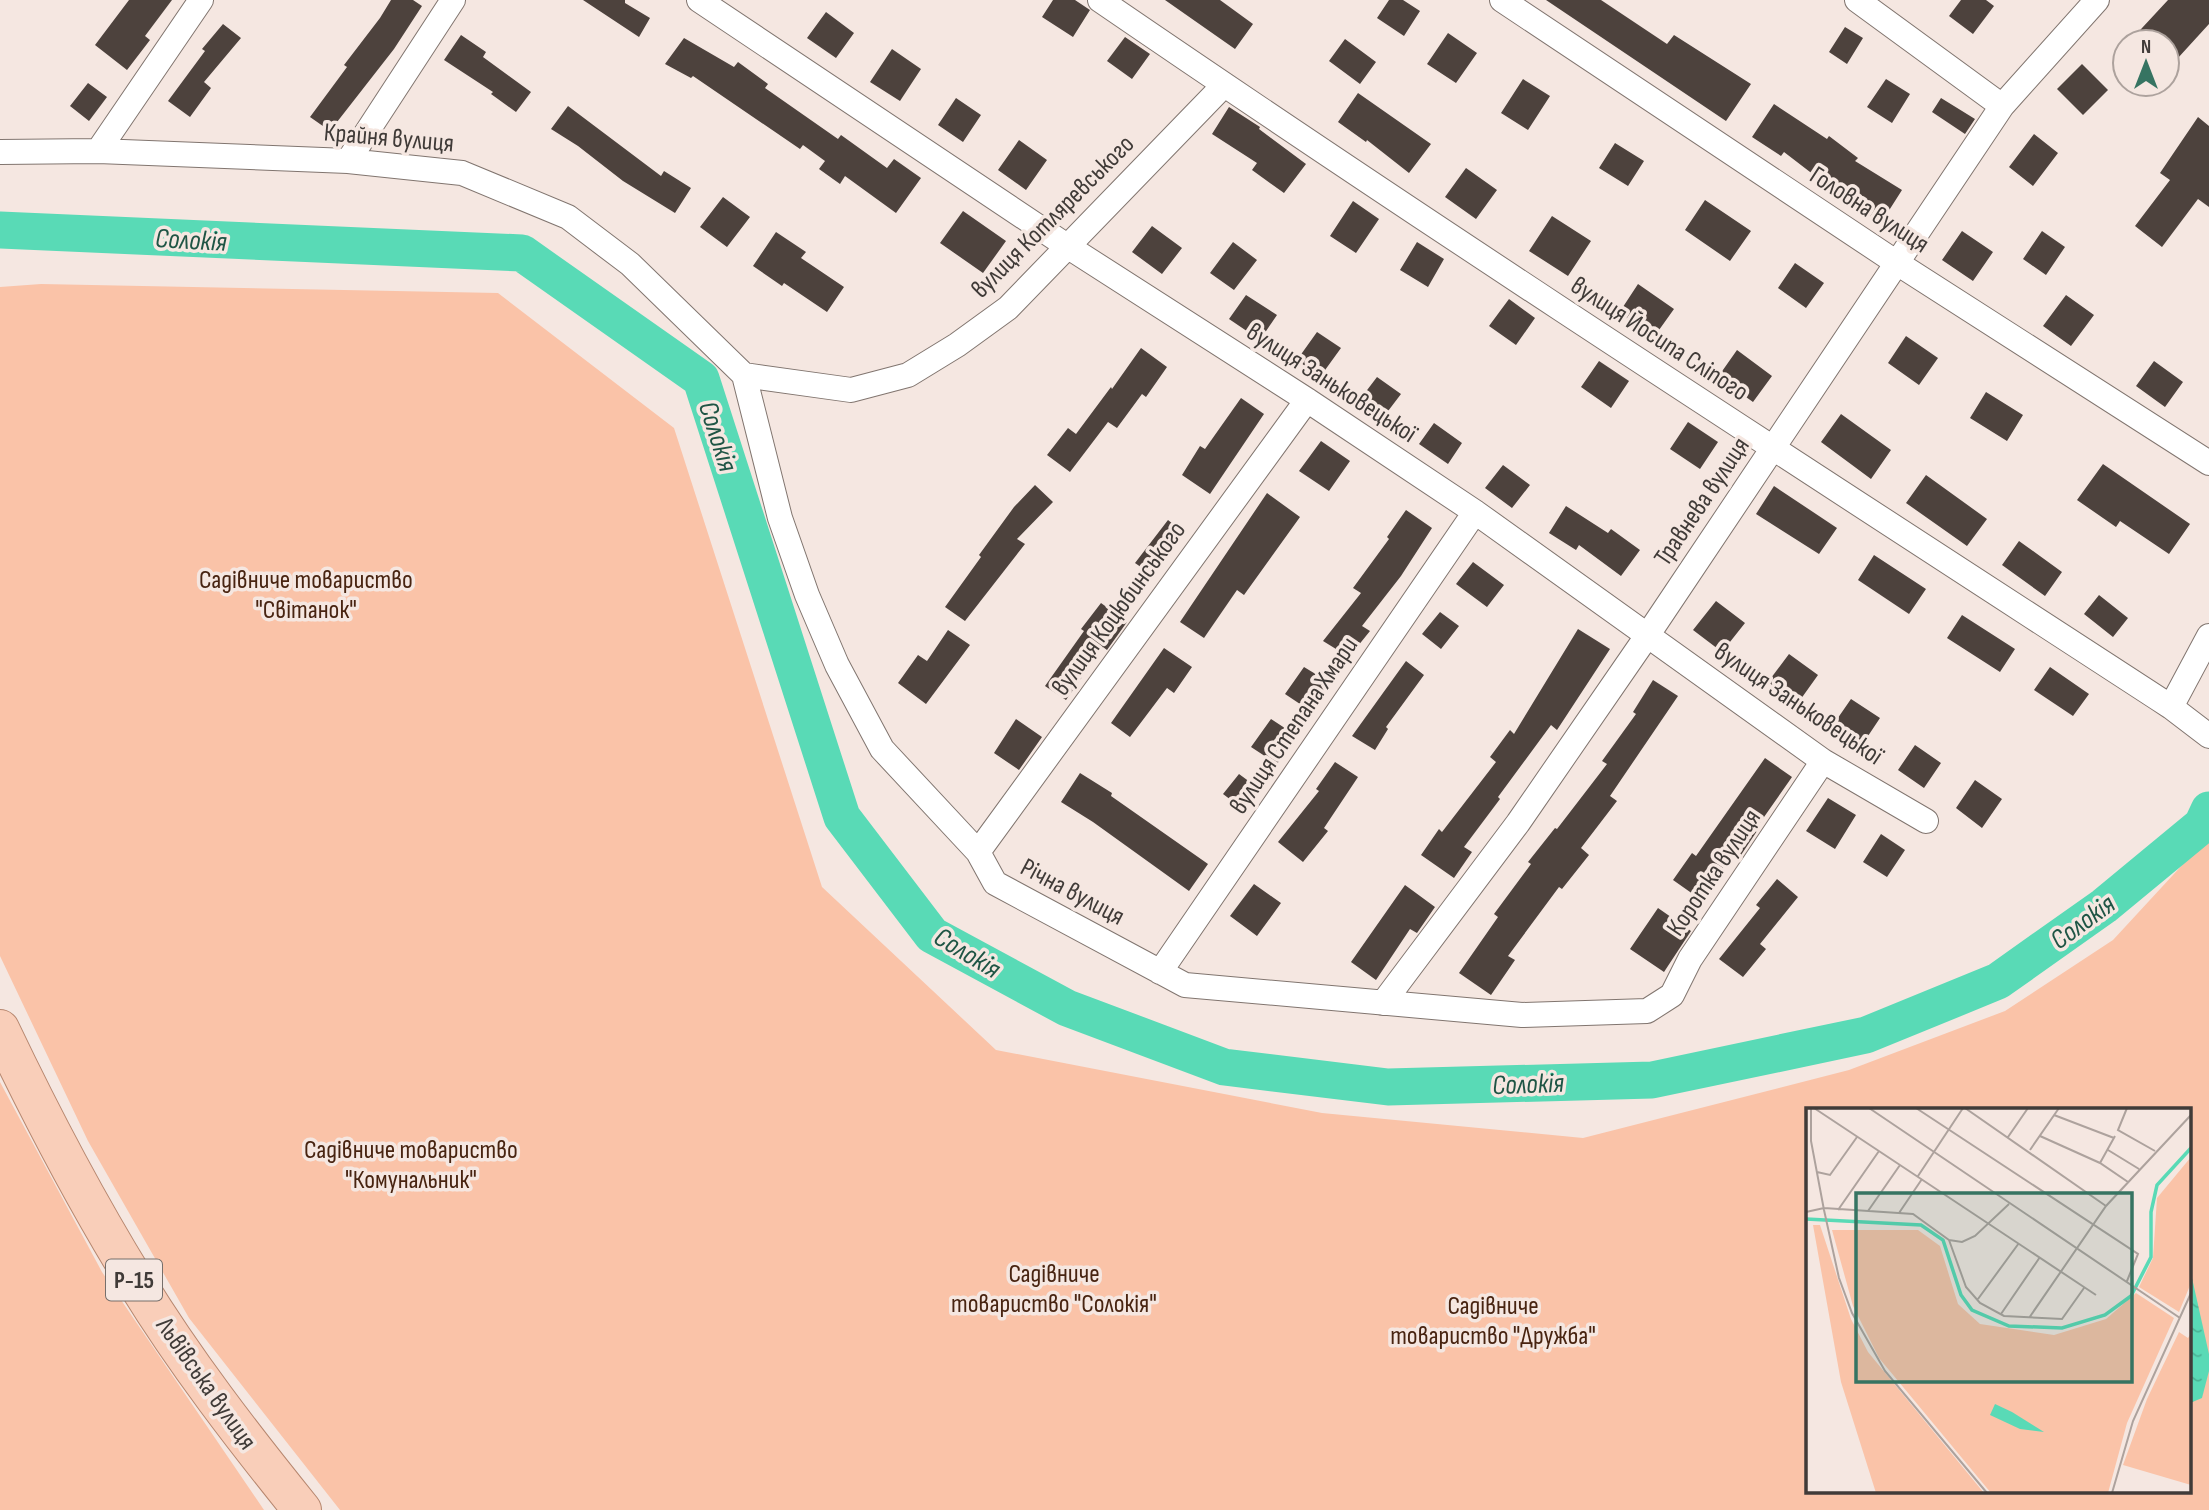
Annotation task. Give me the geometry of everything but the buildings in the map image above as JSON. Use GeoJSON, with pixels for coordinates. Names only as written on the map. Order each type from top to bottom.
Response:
{"type":"FeatureCollection","features":[{"type":"Feature","properties":{"kind":"main road","name":"Львівська вулиця"},"geometry":{"type":"LineString","coordinates":[[0,1029],[36,1103],[136,1283],[232,1424],[302,1510]]}},
{"type":"Feature","properties":{"kind":"street"},"geometry":{"type":"LineString","coordinates":[[98,151],[201,0]]}},
{"type":"Feature","properties":{"kind":"street"},"geometry":{"type":"LineString","coordinates":[[348,161],[453,0]]}},
{"type":"Feature","properties":{"kind":"street","name":"вулиця Заньковецької"},"geometry":{"type":"LineString","coordinates":[[699,0],[1067,246],[1475,512],[1823,761],[1926,821]]}},
{"type":"Feature","properties":{"kind":"street","name":"вулиця Йосипа Сліпого"},"geometry":{"type":"LineString","coordinates":[[1100,0],[1772,448],[2190,722]]}},
{"type":"Feature","properties":{"kind":"street","name":"Головна вулиця"},"geometry":{"type":"LineString","coordinates":[[1502,0],[1897,263],[2209,463]]}},
{"type":"Feature","properties":{"kind":"street"},"geometry":{"type":"LineString","coordinates":[[1857,0],[2002,106]]}},
{"type":"Feature","properties":{"kind":"street","name":"Травнева вулиця"},"geometry":{"type":"LineString","coordinates":[[1383,1003],[1518,823],[1647,636],[2002,106],[2097,0]]}},
{"type":"Feature","properties":{"kind":"street","name":"вулиця Котляревського"},"geometry":{"type":"LineString","coordinates":[[744,375],[851,390],[908,375],[957,345],[1007,308],[1224,85]]}},
{"type":"Feature","properties":{"kind":"street","name":"Крайня вулиця"},"geometry":{"type":"LineString","coordinates":[[0,152],[98,151],[348,161],[462,173],[568,217],[630,264],[744,375]]}},
{"type":"Feature","properties":{"kind":"street","name":"Річна вулиця"},"geometry":{"type":"LineString","coordinates":[[744,375],[780,518],[807,595],[837,665],[882,749],[978,852],[995,883],[1185,985],[1522,1015],[1647,1011]]}},
{"type":"Feature","properties":{"kind":"street","name":"вулиця Коцюбинського"},"geometry":{"type":"LineString","coordinates":[[978,852],[1307,400]]}},
{"type":"Feature","properties":{"kind":"street","name":"вулиця Степана Хмари"},"geometry":{"type":"LineString","coordinates":[[1160,972],[1475,512]]}},
{"type":"Feature","properties":{"kind":"street"},"geometry":{"type":"LineString","coordinates":[[2190,722],[2209,636]]}},
{"type":"Feature","properties":{"kind":"street","name":"Коротка вулиця"},"geometry":{"type":"LineString","coordinates":[[1647,1011],[1672,995],[1690,959],[1823,761]]}},
{"type":"Feature","properties":{"kind":"green space"},"geometry":{"type":"Polygon","coordinates":[[[41,284],[498,293],[674,428],[822,887],[996,1050],[1322,1113],[1583,1138],[1849,1070],[2005,1011],[2113,940],[2209,836],[2209,1510],[340,1510],[189,1318],[88,1141],[0,956],[0,287],[41,284]]]}},
{"type":"Feature","properties":{"kind":"green space"},"geometry":{"type":"Polygon","coordinates":[[[0,1082],[102,1272],[264,1510],[0,1510],[0,1082]]]}},
{"type":"Feature","properties":{"kind":"water"},"geometry":{"type":"Polygon","coordinates":[[[2192,1278],[2209,1354],[2209,1371],[2202,1398],[2192,1402],[2192,1278]]]}},
{"type":"Feature","properties":{"kind":"waterway","name":"Солокія"},"geometry":{"type":"LineString","coordinates":[[0,230],[522,253],[701,379],[842,817],[932,935],[1067,1008],[1224,1067],[1388,1087],[1652,1080],[1866,1035],[1998,981],[2104,906],[2202,825],[2209,810]]}},
{"type":"Feature","properties":{"kind":"park label","name":"Садівниче товариство \"Світанок\""},"geometry":{"type":"Point","coordinates":[306,594]}},
{"type":"Feature","properties":{"kind":"park label","name":"Садівниче товариство \"Комунальник\""},"geometry":{"type":"Point","coordinates":[411,1164]}},
{"type":"Feature","properties":{"kind":"park label","name":"Садівниче товариство \"Солокія\""},"geometry":{"type":"Point","coordinates":[1054,1288]}},
{"type":"Feature","properties":{"kind":"park label","name":"Садівниче товариство \"Дружба\""},"geometry":{"type":"Point","coordinates":[1493,1320]}}]}
